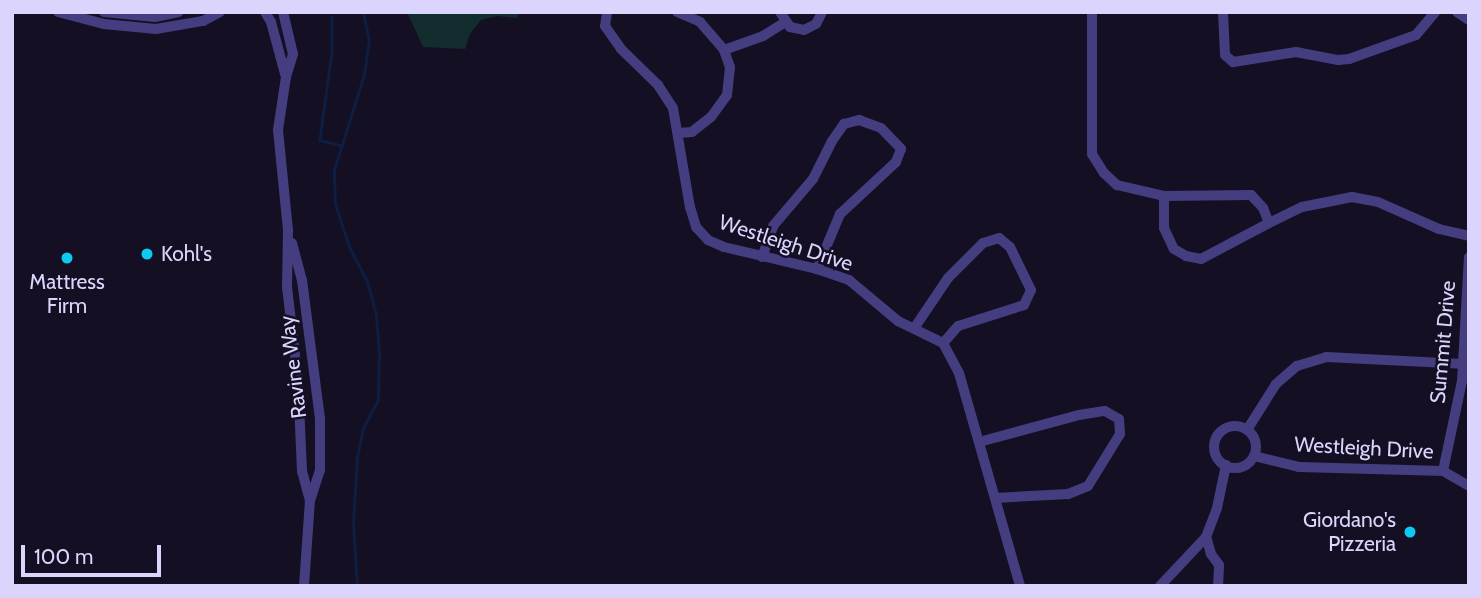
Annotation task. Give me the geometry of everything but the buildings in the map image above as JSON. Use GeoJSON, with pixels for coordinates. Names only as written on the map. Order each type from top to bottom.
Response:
{"type":"FeatureCollection","features":[{"type":"Feature","properties":{"kind":"street"},"geometry":{"type":"LineString","coordinates":[[58,12],[104,24],[156,29],[203,21],[220,12]]}},
{"type":"Feature","properties":{"kind":"street"},"geometry":{"type":"LineString","coordinates":[[104,12],[155,17],[178,12]]}},
{"type":"Feature","properties":{"kind":"street","name":"Ravine Way"},"geometry":{"type":"LineString","coordinates":[[265,12],[271,22],[286,77]]}},
{"type":"Feature","properties":{"kind":"street","name":"Ravine Way"},"geometry":{"type":"LineString","coordinates":[[283,12],[293,54],[286,77],[278,130],[288,230],[287,287],[298,380],[302,471],[310,500]]}},
{"type":"Feature","properties":{"kind":"street","name":"Westleigh Drive"},"geometry":{"type":"LineString","coordinates":[[607,12],[605,26],[621,49],[668,98],[679,133],[690,206],[696,227],[708,240],[724,247],[817,269],[849,281],[898,321],[943,343]]}},
{"type":"Feature","properties":{"kind":"street"},"geometry":{"type":"LineString","coordinates":[[677,12],[700,22],[724,50],[730,66],[727,95],[710,117],[692,132],[679,133]]}},
{"type":"Feature","properties":{"kind":"street"},"geometry":{"type":"LineString","coordinates":[[724,50],[763,36],[782,17],[804,30],[816,23],[822,12]]}},
{"type":"Feature","properties":{"kind":"street"},"geometry":{"type":"LineString","coordinates":[[1092,12],[1092,154],[1104,173],[1117,186],[1164,196],[1251,195],[1263,208],[1269,223]]}},
{"type":"Feature","properties":{"kind":"street"},"geometry":{"type":"LineString","coordinates":[[1223,12],[1225,55],[1233,62],[1296,52],[1338,60],[1349,59],[1416,35],[1435,12]]}},
{"type":"Feature","properties":{"kind":"street"},"geometry":{"type":"LineString","coordinates":[[1457,12],[1469,20]]}},
{"type":"Feature","properties":{"kind":"street"},"geometry":{"type":"LineString","coordinates":[[762,257],[773,226],[813,179],[832,141],[844,124],[859,120],[881,128],[901,149],[896,162],[840,214],[817,269]]}},
{"type":"Feature","properties":{"kind":"street"},"geometry":{"type":"LineString","coordinates":[[1164,196],[1164,228],[1174,249],[1186,256],[1201,259],[1302,207],[1352,197],[1378,202],[1439,229],[1469,236]]}},
{"type":"Feature","properties":{"kind":"street","name":"Ravine Way"},"geometry":{"type":"LineString","coordinates":[[288,230],[302,280],[320,419],[320,470],[310,500],[304,586]]}},
{"type":"Feature","properties":{"kind":"street"},"geometry":{"type":"LineString","coordinates":[[915,327],[948,278],[983,243],[999,238],[1010,247],[1031,290],[1024,305],[958,326],[943,343],[959,373],[1020,586]]}},
{"type":"Feature","properties":{"kind":"street","name":"Summit Drive"},"geometry":{"type":"LineString","coordinates":[[1443,471],[1458,409],[1469,257]]}},
{"type":"Feature","properties":{"kind":"street"},"geometry":{"type":"LineString","coordinates":[[1247,430],[1276,384],[1297,366],[1326,357],[1462,364]]}},
{"type":"Feature","properties":{"kind":"street"},"geometry":{"type":"LineString","coordinates":[[979,442],[1079,415],[1105,411],[1119,419],[1120,434],[1088,486],[1068,494],[995,498]]}},
{"type":"Feature","properties":{"kind":"street"},"geometry":{"type":"LineString","coordinates":[[1228,428],[1247,430],[1256,445],[1254,456],[1242,467],[1226,466],[1216,454],[1217,439],[1228,428]]}},
{"type":"Feature","properties":{"kind":"street","name":"Westleigh Drive"},"geometry":{"type":"LineString","coordinates":[[1254,456],[1299,467],[1443,471],[1469,486]]}},
{"type":"Feature","properties":{"kind":"street"},"geometry":{"type":"LineString","coordinates":[[1160,586],[1206,537],[1217,508],[1220,480],[1226,466]]}},
{"type":"Feature","properties":{"kind":"street"},"geometry":{"type":"LineString","coordinates":[[1206,537],[1211,554],[1219,565],[1218,586]]}},
{"type":"Feature","properties":{"kind":"green space"},"geometry":{"type":"Polygon","coordinates":[[[407,12],[520,12],[517,18],[497,16],[481,20],[470,34],[465,49],[423,47],[407,12]]]}},
{"type":"Feature","properties":{"kind":"waterway"},"geometry":{"type":"LineString","coordinates":[[357,586],[353,524],[357,457],[363,428],[378,400],[379,351],[376,315],[367,282],[349,247],[335,204],[334,170],[364,75],[369,41],[363,12]]}},
{"type":"Feature","properties":{"kind":"waterway"},"geometry":{"type":"LineString","coordinates":[[332,17],[332,52],[320,140],[340,145]]}},
{"type":"Feature","properties":{"kind":"place","name":"Kohl's"},"geometry":{"type":"Point","coordinates":[147,254]}},
{"type":"Feature","properties":{"kind":"place","name":"Mattress Firm"},"geometry":{"type":"Point","coordinates":[67,258]}},
{"type":"Feature","properties":{"kind":"place","name":"Giordano's Pizzeria"},"geometry":{"type":"Point","coordinates":[1410,532]}}]}
